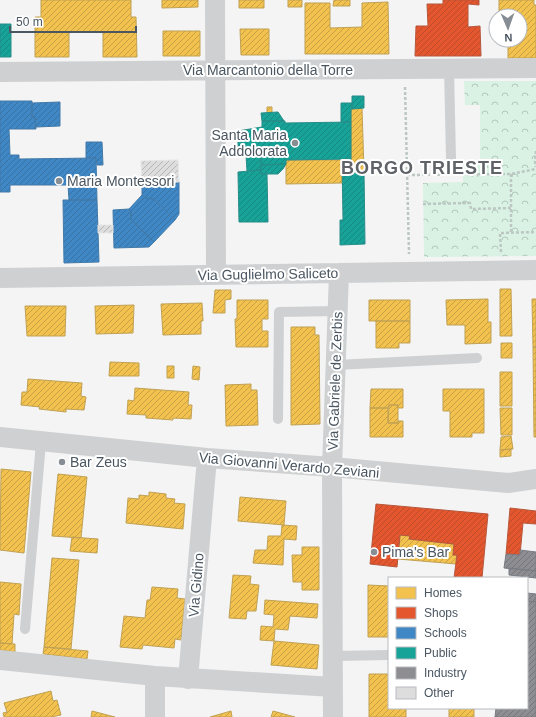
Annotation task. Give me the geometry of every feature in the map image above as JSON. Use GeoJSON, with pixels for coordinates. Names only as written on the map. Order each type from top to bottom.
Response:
{"type":"FeatureCollection","features":[{"type":"Feature","properties":{"kind":"street"},"geometry":{"type":"LineString","coordinates":[[214,0],[216,274]]}},
{"type":"Feature","properties":{"kind":"street","name":"Via Marcantonio della Torre"},"geometry":{"type":"LineString","coordinates":[[0,72],[536,68]]}},
{"type":"Feature","properties":{"kind":"street","name":"Via Guglielmo Saliceto"},"geometry":{"type":"LineString","coordinates":[[0,278],[536,270]]}},
{"type":"Feature","properties":{"kind":"street","name":"Via Gabriele de Zerbis"},"geometry":{"type":"LineString","coordinates":[[333,717],[334,656],[332,467],[339,273]]}},
{"type":"Feature","properties":{"kind":"street","name":"Via Giovanni Verardo Zeviani"},"geometry":{"type":"LineString","coordinates":[[0,437],[207,458],[332,467],[508,483],[536,479]]}},
{"type":"Feature","properties":{"kind":"street","name":"Via Gidino"},"geometry":{"type":"LineString","coordinates":[[188,679],[207,458]]}},
{"type":"Feature","properties":{"kind":"street"},"geometry":{"type":"LineString","coordinates":[[508,483],[536,486]]}},
{"type":"Feature","properties":{"kind":"street"},"geometry":{"type":"LineString","coordinates":[[0,660],[188,679],[333,687]]}},
{"type":"Feature","properties":{"kind":"street"},"geometry":{"type":"LineString","coordinates":[[155,676],[155,717]]}},
{"type":"Feature","properties":{"kind":"lane"},"geometry":{"type":"LineString","coordinates":[[449,68],[451,159]]}},
{"type":"Feature","properties":{"kind":"lane"},"geometry":{"type":"LineString","coordinates":[[278,419],[279,312],[338,312]]}},
{"type":"Feature","properties":{"kind":"lane"},"geometry":{"type":"LineString","coordinates":[[336,365],[477,358]]}},
{"type":"Feature","properties":{"kind":"lane"},"geometry":{"type":"LineString","coordinates":[[25,629],[41,442]]}},
{"type":"Feature","properties":{"kind":"lane"},"geometry":{"type":"LineString","coordinates":[[334,656],[388,655]]}},
{"type":"Feature","properties":{"kind":"path"},"geometry":{"type":"LineString","coordinates":[[404,69],[409,272]]}},
{"type":"Feature","properties":{"kind":"path"},"geometry":{"type":"LineString","coordinates":[[407,175],[511,174],[536,168],[536,151]]}},
{"type":"Feature","properties":{"kind":"path"},"geometry":{"type":"LineString","coordinates":[[511,174],[511,232]]}},
{"type":"Feature","properties":{"kind":"path"},"geometry":{"type":"LineString","coordinates":[[423,204],[470,203],[471,209],[511,208]]}},
{"type":"Feature","properties":{"kind":"path"},"geometry":{"type":"LineString","coordinates":[[507,252],[500,252],[500,233],[536,232]]}},
{"type":"Feature","properties":{"kind":"green space"},"geometry":{"type":"Polygon","coordinates":[[[464,81],[536,81],[536,256],[424,257],[423,183],[463,182],[463,163],[480,163],[480,105],[465,105],[464,81]]]}},
{"type":"Feature","properties":{"kind":"building: Homes"},"geometry":{"type":"Polygon","coordinates":[[[41,0],[131,0],[131,17],[136,17],[137,57],[103,57],[103,32],[69,32],[69,57],[35,57],[35,17],[41,17],[41,0]]]}},
{"type":"Feature","properties":{"kind":"building: Homes"},"geometry":{"type":"Polygon","coordinates":[[[162,0],[198,0],[198,7],[162,8],[162,0]]]}},
{"type":"Feature","properties":{"kind":"building: Homes"},"geometry":{"type":"Polygon","coordinates":[[[239,0],[264,0],[264,8],[239,8],[239,0]]]}},
{"type":"Feature","properties":{"kind":"building: Homes"},"geometry":{"type":"Polygon","coordinates":[[[288,0],[302,0],[302,7],[288,7],[288,0]]]}},
{"type":"Feature","properties":{"kind":"building: Homes"},"geometry":{"type":"Polygon","coordinates":[[[334,0],[350,0],[350,6],[333,6],[334,0]]]}},
{"type":"Feature","properties":{"kind":"building: Homes"},"geometry":{"type":"Polygon","coordinates":[[[499,0],[534,0],[534,5],[536,5],[536,58],[508,58],[508,48],[528,48],[528,8],[499,8],[499,0]]]}},
{"type":"Feature","properties":{"kind":"building: Homes"},"geometry":{"type":"Polygon","coordinates":[[[388,2],[389,54],[305,54],[305,3],[330,3],[330,28],[362,27],[362,3],[388,2]]]}},
{"type":"Feature","properties":{"kind":"building: Homes"},"geometry":{"type":"Polygon","coordinates":[[[240,29],[269,29],[269,55],[241,55],[240,29]]]}},
{"type":"Feature","properties":{"kind":"building: Homes"},"geometry":{"type":"Polygon","coordinates":[[[163,31],[200,31],[200,56],[163,56],[163,31]]]}},
{"type":"Feature","properties":{"kind":"building: Homes"},"geometry":{"type":"Polygon","coordinates":[[[267,107],[272,107],[272,112],[267,113],[267,107]]]}},
{"type":"Feature","properties":{"kind":"building: Homes"},"geometry":{"type":"Polygon","coordinates":[[[362,108],[364,171],[351,171],[351,109],[362,108]]]}},
{"type":"Feature","properties":{"kind":"building: Homes"},"geometry":{"type":"Polygon","coordinates":[[[286,160],[342,160],[342,183],[286,184],[286,160]]]}},
{"type":"Feature","properties":{"kind":"building: Homes"},"geometry":{"type":"Polygon","coordinates":[[[500,289],[511,289],[512,336],[500,336],[500,289]]]}},
{"type":"Feature","properties":{"kind":"building: Homes"},"geometry":{"type":"Polygon","coordinates":[[[215,290],[231,290],[231,299],[225,300],[225,313],[213,313],[215,290]]]}},
{"type":"Feature","properties":{"kind":"building: Homes"},"geometry":{"type":"Polygon","coordinates":[[[488,299],[488,322],[491,322],[491,343],[465,344],[465,325],[447,325],[446,300],[488,299]]]}},
{"type":"Feature","properties":{"kind":"building: Homes"},"geometry":{"type":"Polygon","coordinates":[[[532,299],[536,299],[536,347],[533,347],[532,299]]]}},
{"type":"Feature","properties":{"kind":"building: Homes"},"geometry":{"type":"Polygon","coordinates":[[[237,300],[268,300],[268,319],[262,319],[262,331],[268,331],[268,347],[236,347],[235,319],[237,319],[237,300]]]}},
{"type":"Feature","properties":{"kind":"building: Homes"},"geometry":{"type":"Polygon","coordinates":[[[369,300],[410,300],[410,321],[369,321],[369,300]]]}},
{"type":"Feature","properties":{"kind":"building: Homes"},"geometry":{"type":"Polygon","coordinates":[[[202,303],[203,321],[201,321],[201,334],[163,335],[161,304],[202,303]]]}},
{"type":"Feature","properties":{"kind":"building: Homes"},"geometry":{"type":"Polygon","coordinates":[[[134,305],[133,333],[96,334],[95,306],[134,305]]]}},
{"type":"Feature","properties":{"kind":"building: Homes"},"geometry":{"type":"Polygon","coordinates":[[[25,306],[66,306],[65,336],[27,336],[25,306]]]}},
{"type":"Feature","properties":{"kind":"building: Homes"},"geometry":{"type":"Polygon","coordinates":[[[376,321],[410,321],[410,343],[399,343],[399,348],[376,348],[376,321]]]}},
{"type":"Feature","properties":{"kind":"building: Homes"},"geometry":{"type":"Polygon","coordinates":[[[291,327],[315,327],[315,335],[319,335],[320,424],[291,425],[291,327]]]}},
{"type":"Feature","properties":{"kind":"building: Homes"},"geometry":{"type":"Polygon","coordinates":[[[501,343],[512,343],[512,358],[501,358],[501,343]]]}},
{"type":"Feature","properties":{"kind":"building: Homes"},"geometry":{"type":"Polygon","coordinates":[[[533,347],[536,347],[536,437],[534,437],[533,347]]]}},
{"type":"Feature","properties":{"kind":"building: Homes"},"geometry":{"type":"Polygon","coordinates":[[[110,362],[139,363],[139,376],[109,376],[110,362]]]}},
{"type":"Feature","properties":{"kind":"building: Homes"},"geometry":{"type":"Polygon","coordinates":[[[167,366],[174,366],[174,378],[167,378],[167,366]]]}},
{"type":"Feature","properties":{"kind":"building: Homes"},"geometry":{"type":"Polygon","coordinates":[[[193,366],[200,367],[199,380],[192,379],[193,366]]]}},
{"type":"Feature","properties":{"kind":"building: Homes"},"geometry":{"type":"Polygon","coordinates":[[[500,372],[512,372],[512,406],[500,406],[500,372]]]}},
{"type":"Feature","properties":{"kind":"building: Homes"},"geometry":{"type":"Polygon","coordinates":[[[28,379],[82,383],[81,396],[86,397],[84,410],[66,409],[66,412],[21,405],[22,392],[27,392],[28,379]]]}},
{"type":"Feature","properties":{"kind":"building: Homes"},"geometry":{"type":"Polygon","coordinates":[[[251,384],[251,390],[257,390],[258,425],[226,426],[225,385],[251,384]]]}},
{"type":"Feature","properties":{"kind":"building: Homes"},"geometry":{"type":"Polygon","coordinates":[[[135,388],[189,392],[188,405],[192,405],[191,419],[173,418],[173,420],[146,418],[146,415],[127,414],[128,400],[134,401],[135,388]]]}},
{"type":"Feature","properties":{"kind":"building: Homes"},"geometry":{"type":"Polygon","coordinates":[[[371,389],[403,389],[403,408],[398,408],[398,405],[389,405],[388,408],[370,408],[371,389]]]}},
{"type":"Feature","properties":{"kind":"building: Homes"},"geometry":{"type":"Polygon","coordinates":[[[443,389],[484,389],[484,433],[472,433],[472,437],[450,437],[450,411],[443,411],[443,389]]]}},
{"type":"Feature","properties":{"kind":"building: Homes"},"geometry":{"type":"Polygon","coordinates":[[[389,405],[398,405],[398,423],[388,423],[389,405]]]}},
{"type":"Feature","properties":{"kind":"building: Homes"},"geometry":{"type":"Polygon","coordinates":[[[370,408],[388,408],[388,423],[398,423],[398,421],[403,421],[403,437],[370,437],[370,408]]]}},
{"type":"Feature","properties":{"kind":"building: Homes"},"geometry":{"type":"Polygon","coordinates":[[[500,408],[512,408],[512,435],[501,435],[500,408]]]}},
{"type":"Feature","properties":{"kind":"building: Homes"},"geometry":{"type":"Polygon","coordinates":[[[511,436],[513,449],[500,450],[501,437],[511,436]]]}},
{"type":"Feature","properties":{"kind":"building: Homes"},"geometry":{"type":"Polygon","coordinates":[[[511,449],[511,456],[500,457],[500,450],[511,449]]]}},
{"type":"Feature","properties":{"kind":"building: Homes"},"geometry":{"type":"Polygon","coordinates":[[[1,469],[31,472],[24,553],[0,550],[1,469]]]}},
{"type":"Feature","properties":{"kind":"building: Homes"},"geometry":{"type":"Polygon","coordinates":[[[58,474],[87,477],[81,538],[52,536],[58,474]]]}},
{"type":"Feature","properties":{"kind":"building: Homes"},"geometry":{"type":"Polygon","coordinates":[[[149,492],[166,494],[166,498],[175,499],[174,503],[185,504],[183,529],[126,523],[128,498],[139,499],[139,495],[149,496],[149,492]]]}},
{"type":"Feature","properties":{"kind":"building: Homes"},"geometry":{"type":"Polygon","coordinates":[[[240,497],[286,501],[284,525],[238,521],[240,497]]]}},
{"type":"Feature","properties":{"kind":"building: Homes"},"geometry":{"type":"Polygon","coordinates":[[[282,525],[297,526],[296,540],[284,539],[283,565],[253,563],[255,550],[267,550],[268,536],[281,536],[282,525]]]}},
{"type":"Feature","properties":{"kind":"building: Homes"},"geometry":{"type":"Polygon","coordinates":[[[400,535],[410,536],[409,539],[454,544],[453,555],[457,555],[456,564],[398,559],[400,535]]]}},
{"type":"Feature","properties":{"kind":"building: Homes"},"geometry":{"type":"Polygon","coordinates":[[[72,537],[98,539],[97,553],[70,551],[72,537]]]}},
{"type":"Feature","properties":{"kind":"building: Homes"},"geometry":{"type":"Polygon","coordinates":[[[302,547],[319,547],[319,590],[302,590],[302,582],[293,582],[292,555],[302,555],[302,547]]]}},
{"type":"Feature","properties":{"kind":"building: Homes"},"geometry":{"type":"Polygon","coordinates":[[[52,558],[79,560],[71,649],[44,647],[52,558]]]}},
{"type":"Feature","properties":{"kind":"building: Homes"},"geometry":{"type":"Polygon","coordinates":[[[233,575],[251,576],[250,584],[259,585],[256,611],[247,611],[246,619],[229,618],[233,575]]]}},
{"type":"Feature","properties":{"kind":"building: Homes"},"geometry":{"type":"Polygon","coordinates":[[[0,582],[21,584],[19,615],[14,614],[12,644],[0,643],[0,582]]]}},
{"type":"Feature","properties":{"kind":"building: Homes"},"geometry":{"type":"Polygon","coordinates":[[[368,585],[388,586],[388,637],[368,637],[368,585]]]}},
{"type":"Feature","properties":{"kind":"building: Homes"},"geometry":{"type":"Polygon","coordinates":[[[152,587],[178,589],[177,598],[185,599],[181,640],[175,639],[174,648],[143,645],[142,649],[120,647],[124,616],[145,618],[147,600],[150,600],[152,587]]]}},
{"type":"Feature","properties":{"kind":"building: Homes"},"geometry":{"type":"Polygon","coordinates":[[[265,600],[318,604],[317,618],[290,616],[288,630],[275,629],[274,641],[260,640],[261,626],[273,627],[274,615],[264,614],[265,600]]]}},
{"type":"Feature","properties":{"kind":"building: Homes"},"geometry":{"type":"Polygon","coordinates":[[[274,641],[319,645],[317,669],[271,665],[274,641]]]}},
{"type":"Feature","properties":{"kind":"building: Homes"},"geometry":{"type":"Polygon","coordinates":[[[0,643],[15,644],[15,652],[0,650],[0,643]]]}},
{"type":"Feature","properties":{"kind":"building: Homes"},"geometry":{"type":"Polygon","coordinates":[[[44,647],[88,651],[87,659],[43,654],[44,647]]]}},
{"type":"Feature","properties":{"kind":"building: Homes"},"geometry":{"type":"Polygon","coordinates":[[[369,674],[388,674],[388,709],[406,709],[406,717],[369,717],[369,674]]]}},
{"type":"Feature","properties":{"kind":"building: Homes"},"geometry":{"type":"Polygon","coordinates":[[[51,691],[53,701],[57,700],[61,715],[51,717],[4,717],[3,713],[7,712],[4,703],[51,691]]]}},
{"type":"Feature","properties":{"kind":"building: Homes"},"geometry":{"type":"Polygon","coordinates":[[[449,709],[474,709],[474,717],[449,717],[449,709]]]}},
{"type":"Feature","properties":{"kind":"building: Homes"},"geometry":{"type":"Polygon","coordinates":[[[92,711],[115,717],[91,717],[92,711]]]}},
{"type":"Feature","properties":{"kind":"building: Homes"},"geometry":{"type":"Polygon","coordinates":[[[231,711],[232,717],[210,717],[231,711]]]}},
{"type":"Feature","properties":{"kind":"building: Homes"},"geometry":{"type":"Polygon","coordinates":[[[273,711],[295,717],[271,717],[273,711]]]}},
{"type":"Feature","properties":{"kind":"building: Shops"},"geometry":{"type":"Polygon","coordinates":[[[443,0],[479,0],[479,5],[468,4],[468,27],[480,26],[481,56],[415,56],[416,26],[428,26],[427,4],[443,4],[443,0]]]}},
{"type":"Feature","properties":{"kind":"building: Shops"},"geometry":{"type":"Polygon","coordinates":[[[376,504],[488,514],[482,577],[454,577],[457,555],[453,555],[454,544],[409,539],[410,536],[400,535],[397,567],[370,564],[376,504]]]}},
{"type":"Feature","properties":{"kind":"building: Shops"},"geometry":{"type":"Polygon","coordinates":[[[510,508],[536,511],[536,524],[523,523],[520,555],[506,554],[510,508]]]}},
{"type":"Feature","properties":{"kind":"building: Schools"},"geometry":{"type":"Polygon","coordinates":[[[0,101],[32,101],[32,117],[35,117],[36,129],[9,129],[10,155],[19,155],[19,159],[96,158],[97,200],[69,200],[68,185],[10,185],[10,192],[0,192],[0,101]]]}},
{"type":"Feature","properties":{"kind":"building: Schools"},"geometry":{"type":"Polygon","coordinates":[[[60,102],[60,126],[36,127],[35,117],[32,117],[32,103],[60,102]]]}},
{"type":"Feature","properties":{"kind":"building: Schools"},"geometry":{"type":"Polygon","coordinates":[[[86,142],[102,142],[103,165],[97,165],[96,158],[86,158],[86,142]]]}},
{"type":"Feature","properties":{"kind":"building: Schools"},"geometry":{"type":"Polygon","coordinates":[[[179,182],[179,214],[175,220],[154,199],[145,198],[142,195],[142,183],[179,182]]]}},
{"type":"Feature","properties":{"kind":"building: Schools"},"geometry":{"type":"Polygon","coordinates":[[[142,195],[145,198],[154,199],[175,220],[154,242],[131,220],[131,212],[129,209],[142,195]]]}},
{"type":"Feature","properties":{"kind":"building: Schools"},"geometry":{"type":"Polygon","coordinates":[[[63,200],[97,200],[99,262],[64,263],[63,200]]]}},
{"type":"Feature","properties":{"kind":"building: Schools"},"geometry":{"type":"Polygon","coordinates":[[[129,209],[131,212],[131,220],[154,242],[149,247],[114,248],[113,210],[129,209]]]}},
{"type":"Feature","properties":{"kind":"building: Public"},"geometry":{"type":"Polygon","coordinates":[[[0,24],[11,24],[11,57],[0,57],[0,24]]]}},
{"type":"Feature","properties":{"kind":"building: Public"},"geometry":{"type":"Polygon","coordinates":[[[352,96],[364,96],[364,108],[352,109],[352,96]]]}},
{"type":"Feature","properties":{"kind":"building: Public"},"geometry":{"type":"Polygon","coordinates":[[[341,103],[352,103],[351,122],[341,122],[341,103]]]}},
{"type":"Feature","properties":{"kind":"building: Public"},"geometry":{"type":"Polygon","coordinates":[[[278,112],[284,121],[262,121],[261,113],[278,112]]]}},
{"type":"Feature","properties":{"kind":"building: Public","name":"Santa Maria Addolorata"},"geometry":{"type":"Polygon","coordinates":[[[262,121],[285,121],[285,123],[351,122],[351,159],[286,160],[286,164],[261,165],[261,156],[238,155],[238,131],[262,127],[262,121]]]}},
{"type":"Feature","properties":{"kind":"building: Public"},"geometry":{"type":"Polygon","coordinates":[[[246,155],[261,156],[261,170],[247,171],[246,155]]]}},
{"type":"Feature","properties":{"kind":"building: Public"},"geometry":{"type":"Polygon","coordinates":[[[351,159],[351,171],[364,171],[365,244],[340,245],[340,220],[343,220],[342,160],[351,159]]]}},
{"type":"Feature","properties":{"kind":"building: Public"},"geometry":{"type":"Polygon","coordinates":[[[286,164],[278,174],[261,174],[261,165],[286,164]]]}},
{"type":"Feature","properties":{"kind":"building: Public"},"geometry":{"type":"Polygon","coordinates":[[[261,170],[261,174],[267,174],[268,222],[239,222],[238,172],[261,170]]]}},
{"type":"Feature","properties":{"kind":"building: Industry"},"geometry":{"type":"Polygon","coordinates":[[[520,550],[536,552],[536,571],[504,568],[506,554],[520,555],[520,550]]]}},
{"type":"Feature","properties":{"kind":"building: Industry"},"geometry":{"type":"Polygon","coordinates":[[[509,568],[536,571],[536,578],[509,575],[509,568]]]}},
{"type":"Feature","properties":{"kind":"building: Industry"},"geometry":{"type":"Polygon","coordinates":[[[528,593],[536,594],[536,602],[528,601],[528,593]]]}},
{"type":"Feature","properties":{"kind":"building: Industry"},"geometry":{"type":"Polygon","coordinates":[[[528,601],[536,602],[536,717],[495,717],[496,709],[528,709],[528,601]]]}},
{"type":"Feature","properties":{"kind":"building: Other"},"geometry":{"type":"Polygon","coordinates":[[[178,160],[179,182],[142,183],[141,161],[178,160]]]}},
{"type":"Feature","properties":{"kind":"building: Other"},"geometry":{"type":"Polygon","coordinates":[[[98,225],[113,225],[113,233],[98,233],[98,225]]]}},
{"type":"Feature","properties":{"kind":"place","name":"Santa Maria Addolorata"},"geometry":{"type":"Point","coordinates":[295,143]}},
{"type":"Feature","properties":{"kind":"place","name":"Maria Montessori"},"geometry":{"type":"Point","coordinates":[59,181]}},
{"type":"Feature","properties":{"kind":"place","name":"Bar Zeus"},"geometry":{"type":"Point","coordinates":[62,462]}},
{"type":"Feature","properties":{"kind":"place","name":"Pima's Bar"},"geometry":{"type":"Point","coordinates":[374,552]}},
{"type":"Feature","properties":{"kind":"district","name":"BORGO TRIESTE"},"geometry":{"type":"Point","coordinates":[422,168]}}]}
